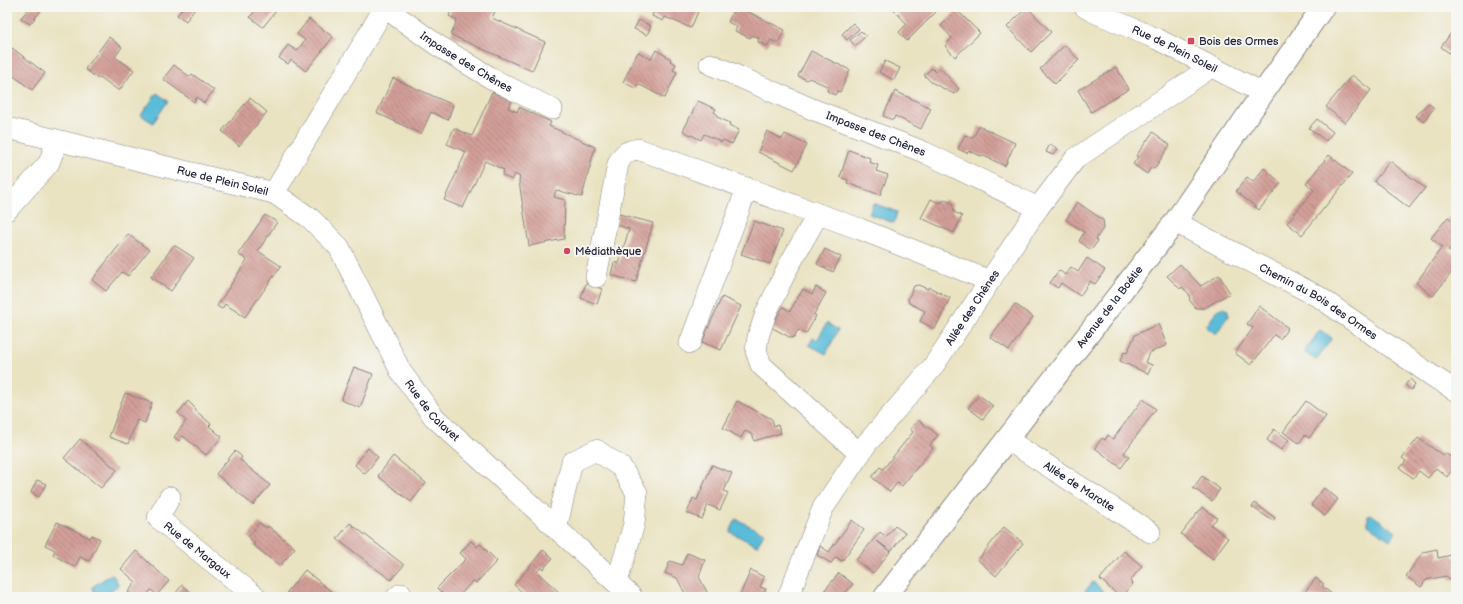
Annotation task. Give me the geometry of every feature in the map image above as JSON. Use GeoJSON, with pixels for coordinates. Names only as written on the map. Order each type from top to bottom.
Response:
{"type":"FeatureCollection","features":[{"type":"Feature","properties":{"kind":"main road","name":"Avenue de la Boétie"},"geometry":{"type":"LineString","coordinates":[[885,597],[1008,440],[1175,222],[1263,92],[1323,7]]}},
{"type":"Feature","properties":{"kind":"street","name":"Rue de Plein Soleil"},"geometry":{"type":"LineString","coordinates":[[7,128],[274,193],[384,7]]}},
{"type":"Feature","properties":{"kind":"street","name":"Impasse des Chênes"},"geometry":{"type":"LineString","coordinates":[[384,7],[437,45],[496,81],[552,109]]}},
{"type":"Feature","properties":{"kind":"street","name":"Rue de Plein Soleil"},"geometry":{"type":"LineString","coordinates":[[1085,7],[1157,39],[1263,92]]}},
{"type":"Feature","properties":{"kind":"street","name":"Impasse des Chênes"},"geometry":{"type":"LineString","coordinates":[[710,64],[812,109],[924,152],[1038,208]]}},
{"type":"Feature","properties":{"kind":"street","name":"Allée des Chênes"},"geometry":{"type":"LineString","coordinates":[[788,597],[823,508],[867,443],[932,368],[1038,208],[1075,159],[1211,67]]}},
{"type":"Feature","properties":{"kind":"street"},"geometry":{"type":"LineString","coordinates":[[7,210],[48,163],[57,140]]}},
{"type":"Feature","properties":{"kind":"street"},"geometry":{"type":"LineString","coordinates":[[596,277],[618,164],[622,156],[628,151],[638,149],[860,229],[990,281]]}},
{"type":"Feature","properties":{"kind":"street"},"geometry":{"type":"LineString","coordinates":[[690,343],[747,188]]}},
{"type":"Feature","properties":{"kind":"street","name":"Rue de Calavet"},"geometry":{"type":"LineString","coordinates":[[274,193],[311,218],[339,247],[401,372],[434,417],[632,597]]}},
{"type":"Feature","properties":{"kind":"street"},"geometry":{"type":"LineString","coordinates":[[818,214],[788,267],[766,313],[758,336],[756,351],[761,365],[860,454]]}},
{"type":"Feature","properties":{"kind":"street","name":"Chemin du Bois des Ormes"},"geometry":{"type":"LineString","coordinates":[[1175,222],[1319,297],[1456,391]]}},
{"type":"Feature","properties":{"kind":"street","name":"Allée de Marotte"},"geometry":{"type":"LineString","coordinates":[[1008,440],[1150,532]]}},
{"type":"Feature","properties":{"kind":"street"},"geometry":{"type":"LineString","coordinates":[[556,529],[572,462],[596,450],[621,467],[637,493],[634,524],[617,582]]}},
{"type":"Feature","properties":{"kind":"street","name":"Rue de Margaux"},"geometry":{"type":"LineString","coordinates":[[170,497],[158,518],[256,597]]}},
{"type":"Feature","properties":{"kind":"water"},"geometry":{"type":"Polygon","coordinates":[[[157,93],[168,101],[153,123],[141,115],[157,93]]]}},
{"type":"Feature","properties":{"kind":"water"},"geometry":{"type":"Polygon","coordinates":[[[873,203],[897,212],[894,223],[869,214],[873,203]]]}},
{"type":"Feature","properties":{"kind":"water"},"geometry":{"type":"Polygon","coordinates":[[[1222,308],[1228,310],[1228,316],[1216,334],[1206,327],[1218,309],[1222,308]]]}},
{"type":"Feature","properties":{"kind":"water"},"geometry":{"type":"Polygon","coordinates":[[[827,323],[838,330],[826,354],[809,345],[813,338],[817,340],[827,323]]]}},
{"type":"Feature","properties":{"kind":"water"},"geometry":{"type":"Polygon","coordinates":[[[1320,330],[1332,338],[1316,360],[1304,352],[1320,330]]]}},
{"type":"Feature","properties":{"kind":"water"},"geometry":{"type":"Polygon","coordinates":[[[1371,514],[1396,532],[1390,540],[1368,525],[1368,516],[1371,514]]]}},
{"type":"Feature","properties":{"kind":"water"},"geometry":{"type":"Polygon","coordinates":[[[736,519],[764,533],[757,546],[730,532],[736,519]]]}},
{"type":"Feature","properties":{"kind":"water"},"geometry":{"type":"Polygon","coordinates":[[[112,574],[119,585],[101,597],[98,597],[92,587],[112,574]]]}},
{"type":"Feature","properties":{"kind":"water"},"geometry":{"type":"Polygon","coordinates":[[[1093,582],[1103,591],[1099,597],[1080,597],[1093,582]]]}},
{"type":"Feature","properties":{"kind":"building"},"geometry":{"type":"Polygon","coordinates":[[[30,7],[43,8],[30,24],[21,18],[30,7]]]}},
{"type":"Feature","properties":{"kind":"building"},"geometry":{"type":"Polygon","coordinates":[[[179,7],[192,7],[195,9],[186,21],[177,15],[182,9],[179,7]]]}},
{"type":"Feature","properties":{"kind":"building"},"geometry":{"type":"Polygon","coordinates":[[[258,7],[279,7],[263,27],[250,17],[258,7]]]}},
{"type":"Feature","properties":{"kind":"building"},"geometry":{"type":"Polygon","coordinates":[[[446,7],[497,7],[492,18],[545,42],[532,71],[451,35],[457,20],[449,16],[451,11],[445,9],[446,7]]]}},
{"type":"Feature","properties":{"kind":"building"},"geometry":{"type":"Polygon","coordinates":[[[655,7],[700,7],[691,28],[665,17],[663,21],[652,16],[655,7]]]}},
{"type":"Feature","properties":{"kind":"building"},"geometry":{"type":"Polygon","coordinates":[[[735,7],[738,7],[785,30],[778,43],[771,40],[767,46],[758,42],[759,38],[752,35],[750,38],[735,31],[737,27],[728,22],[735,7]]]}},
{"type":"Feature","properties":{"kind":"building"},"geometry":{"type":"Polygon","coordinates":[[[898,7],[932,7],[936,12],[907,41],[899,32],[907,24],[894,10],[898,7]]]}},
{"type":"Feature","properties":{"kind":"building"},"geometry":{"type":"Polygon","coordinates":[[[1027,7],[1051,32],[1031,52],[1007,27],[1027,7]]]}},
{"type":"Feature","properties":{"kind":"building"},"geometry":{"type":"Polygon","coordinates":[[[957,10],[980,33],[955,57],[945,46],[952,38],[941,26],[957,10]]]}},
{"type":"Feature","properties":{"kind":"building"},"geometry":{"type":"Polygon","coordinates":[[[309,19],[333,37],[306,71],[291,60],[288,64],[279,58],[288,45],[297,51],[305,40],[297,34],[309,19]]]}},
{"type":"Feature","properties":{"kind":"building"},"geometry":{"type":"Polygon","coordinates":[[[639,20],[651,26],[647,35],[634,29],[639,20]]]}},
{"type":"Feature","properties":{"kind":"building"},"geometry":{"type":"Polygon","coordinates":[[[853,23],[859,29],[847,40],[842,34],[853,23]]]}},
{"type":"Feature","properties":{"kind":"building"},"geometry":{"type":"Polygon","coordinates":[[[1456,26],[1456,58],[1441,47],[1456,26]]]}},
{"type":"Feature","properties":{"kind":"building"},"geometry":{"type":"Polygon","coordinates":[[[861,31],[866,36],[855,46],[850,40],[861,31]]]}},
{"type":"Feature","properties":{"kind":"building"},"geometry":{"type":"Polygon","coordinates":[[[109,37],[122,47],[115,57],[134,70],[119,91],[100,77],[98,79],[85,69],[109,37]]]}},
{"type":"Feature","properties":{"kind":"building"},"geometry":{"type":"Polygon","coordinates":[[[1065,45],[1079,60],[1055,84],[1040,69],[1065,45]]]}},
{"type":"Feature","properties":{"kind":"building"},"geometry":{"type":"Polygon","coordinates":[[[12,48],[45,73],[32,90],[7,71],[7,54],[12,48]]]}},
{"type":"Feature","properties":{"kind":"building"},"geometry":{"type":"Polygon","coordinates":[[[656,50],[671,59],[670,61],[676,64],[673,70],[677,72],[665,98],[638,84],[635,88],[623,82],[638,52],[651,59],[656,50]]]}},
{"type":"Feature","properties":{"kind":"building"},"geometry":{"type":"Polygon","coordinates":[[[811,51],[850,70],[840,92],[837,91],[835,95],[827,91],[829,87],[809,78],[807,80],[798,76],[811,51]]]}},
{"type":"Feature","properties":{"kind":"building"},"geometry":{"type":"Polygon","coordinates":[[[885,61],[900,68],[894,80],[879,72],[885,61]]]}},
{"type":"Feature","properties":{"kind":"building"},"geometry":{"type":"Polygon","coordinates":[[[174,65],[190,77],[192,74],[214,90],[204,103],[197,97],[194,102],[163,79],[174,65]]]}},
{"type":"Feature","properties":{"kind":"building"},"geometry":{"type":"Polygon","coordinates":[[[1116,67],[1129,89],[1091,112],[1078,90],[1116,67]]]}},
{"type":"Feature","properties":{"kind":"building"},"geometry":{"type":"Polygon","coordinates":[[[932,68],[936,72],[940,68],[959,89],[954,94],[931,82],[924,75],[932,68]]]}},
{"type":"Feature","properties":{"kind":"building"},"geometry":{"type":"Polygon","coordinates":[[[1352,75],[1371,90],[1345,123],[1326,107],[1352,75]]]}},
{"type":"Feature","properties":{"kind":"building"},"geometry":{"type":"Polygon","coordinates":[[[393,78],[453,105],[448,120],[431,112],[421,134],[377,113],[393,78]]]}},
{"type":"Feature","properties":{"kind":"building"},"geometry":{"type":"Polygon","coordinates":[[[895,91],[931,108],[921,129],[895,116],[893,120],[883,116],[895,91]]]}},
{"type":"Feature","properties":{"kind":"building"},"geometry":{"type":"Polygon","coordinates":[[[492,92],[512,101],[508,108],[517,112],[519,107],[551,122],[549,126],[595,147],[582,197],[556,190],[554,197],[565,200],[564,239],[529,246],[519,181],[520,177],[515,174],[512,180],[502,175],[504,170],[485,161],[463,208],[444,200],[466,152],[447,144],[454,128],[472,136],[492,92]]]}},
{"type":"Feature","properties":{"kind":"building"},"geometry":{"type":"Polygon","coordinates":[[[250,98],[267,112],[239,146],[222,131],[250,98]]]}},
{"type":"Feature","properties":{"kind":"building"},"geometry":{"type":"Polygon","coordinates":[[[698,101],[716,109],[714,112],[718,115],[717,117],[730,123],[729,125],[739,130],[732,144],[723,140],[722,142],[704,134],[701,140],[683,131],[698,101]]]}},
{"type":"Feature","properties":{"kind":"building"},"geometry":{"type":"Polygon","coordinates":[[[1428,103],[1434,108],[1423,122],[1416,116],[1428,103]]]}},
{"type":"Feature","properties":{"kind":"building"},"geometry":{"type":"Polygon","coordinates":[[[1317,119],[1333,132],[1326,141],[1309,128],[1317,119]]]}},
{"type":"Feature","properties":{"kind":"building"},"geometry":{"type":"Polygon","coordinates":[[[979,126],[1015,143],[1005,166],[982,155],[981,156],[969,151],[967,153],[958,149],[965,135],[973,138],[979,126]]]}},
{"type":"Feature","properties":{"kind":"building"},"geometry":{"type":"Polygon","coordinates":[[[767,131],[782,139],[785,134],[807,145],[794,170],[758,152],[767,131]]]}},
{"type":"Feature","properties":{"kind":"building"},"geometry":{"type":"Polygon","coordinates":[[[1153,132],[1170,145],[1154,169],[1151,167],[1147,174],[1133,164],[1138,157],[1136,156],[1153,132]]]}},
{"type":"Feature","properties":{"kind":"building"},"geometry":{"type":"Polygon","coordinates":[[[1050,144],[1058,149],[1053,155],[1046,152],[1050,144]]]}},
{"type":"Feature","properties":{"kind":"building"},"geometry":{"type":"Polygon","coordinates":[[[849,150],[870,158],[869,162],[878,165],[876,171],[888,175],[880,195],[847,183],[848,180],[840,177],[849,150]]]}},
{"type":"Feature","properties":{"kind":"building"},"geometry":{"type":"Polygon","coordinates":[[[1329,155],[1352,174],[1302,235],[1287,223],[1314,190],[1306,183],[1329,155]]]}},
{"type":"Feature","properties":{"kind":"building"},"geometry":{"type":"Polygon","coordinates":[[[1390,161],[1425,188],[1409,208],[1374,181],[1390,161]]]}},
{"type":"Feature","properties":{"kind":"building"},"geometry":{"type":"Polygon","coordinates":[[[1264,168],[1281,183],[1259,210],[1236,191],[1247,177],[1253,182],[1264,168]]]}},
{"type":"Feature","properties":{"kind":"building"},"geometry":{"type":"Polygon","coordinates":[[[931,199],[939,203],[945,200],[952,203],[954,212],[962,216],[954,233],[921,218],[931,199]]]}},
{"type":"Feature","properties":{"kind":"building"},"geometry":{"type":"Polygon","coordinates":[[[1077,202],[1103,220],[1104,227],[1096,239],[1098,241],[1091,250],[1079,241],[1084,232],[1066,220],[1077,202]]]}},
{"type":"Feature","properties":{"kind":"building"},"geometry":{"type":"Polygon","coordinates":[[[619,214],[653,223],[636,282],[611,275],[614,262],[619,264],[629,229],[617,225],[619,214]]]}},
{"type":"Feature","properties":{"kind":"building"},"geometry":{"type":"Polygon","coordinates":[[[265,215],[277,222],[258,251],[281,266],[245,317],[225,304],[222,309],[217,306],[247,260],[238,254],[265,215]]]}},
{"type":"Feature","properties":{"kind":"building"},"geometry":{"type":"Polygon","coordinates":[[[1448,217],[1456,223],[1451,230],[1456,234],[1456,240],[1448,250],[1456,256],[1456,267],[1433,296],[1416,283],[1442,247],[1431,238],[1448,217]]]}},
{"type":"Feature","properties":{"kind":"building"},"geometry":{"type":"Polygon","coordinates":[[[754,221],[783,231],[770,264],[741,254],[754,221]]]}},
{"type":"Feature","properties":{"kind":"building"},"geometry":{"type":"Polygon","coordinates":[[[128,234],[149,250],[128,276],[122,272],[106,291],[92,280],[128,234]]]}},
{"type":"Feature","properties":{"kind":"building"},"geometry":{"type":"Polygon","coordinates":[[[174,245],[194,258],[171,291],[151,277],[174,245]]]}},
{"type":"Feature","properties":{"kind":"building"},"geometry":{"type":"Polygon","coordinates":[[[825,249],[841,257],[833,272],[817,264],[825,249]]]}},
{"type":"Feature","properties":{"kind":"building"},"geometry":{"type":"Polygon","coordinates":[[[1087,258],[1105,270],[1095,284],[1090,281],[1080,296],[1061,283],[1058,288],[1050,283],[1059,270],[1065,275],[1071,267],[1078,272],[1087,258]]]}},
{"type":"Feature","properties":{"kind":"building"},"geometry":{"type":"Polygon","coordinates":[[[1180,264],[1201,286],[1219,275],[1230,293],[1204,308],[1196,308],[1190,301],[1189,294],[1182,287],[1180,289],[1167,276],[1180,264]]]}},
{"type":"Feature","properties":{"kind":"building"},"geometry":{"type":"Polygon","coordinates":[[[586,283],[602,289],[597,304],[581,298],[586,283]]]}},
{"type":"Feature","properties":{"kind":"building"},"geometry":{"type":"Polygon","coordinates":[[[918,285],[928,289],[929,287],[950,298],[935,329],[920,321],[925,311],[909,303],[908,299],[914,286],[918,285]]]}},
{"type":"Feature","properties":{"kind":"building"},"geometry":{"type":"Polygon","coordinates":[[[816,287],[826,293],[814,314],[816,316],[806,334],[798,330],[794,337],[791,338],[771,327],[783,307],[790,311],[803,289],[812,294],[816,287]]]}},
{"type":"Feature","properties":{"kind":"building"},"geometry":{"type":"Polygon","coordinates":[[[722,297],[741,306],[721,350],[702,342],[722,297]]]}},
{"type":"Feature","properties":{"kind":"building"},"geometry":{"type":"Polygon","coordinates":[[[1015,304],[1033,317],[1009,350],[990,337],[1015,304]]]}},
{"type":"Feature","properties":{"kind":"building"},"geometry":{"type":"Polygon","coordinates":[[[1259,306],[1288,328],[1280,339],[1274,335],[1251,365],[1235,353],[1253,328],[1247,324],[1259,306]]]}},
{"type":"Feature","properties":{"kind":"building"},"geometry":{"type":"Polygon","coordinates":[[[1158,324],[1167,345],[1149,353],[1145,362],[1152,365],[1148,374],[1120,361],[1124,352],[1127,353],[1135,335],[1158,324]]]}},
{"type":"Feature","properties":{"kind":"building"},"geometry":{"type":"Polygon","coordinates":[[[354,367],[373,374],[360,408],[341,400],[354,367]]]}},
{"type":"Feature","properties":{"kind":"building"},"geometry":{"type":"Polygon","coordinates":[[[1410,379],[1415,384],[1411,390],[1405,385],[1410,379]]]}},
{"type":"Feature","properties":{"kind":"building"},"geometry":{"type":"Polygon","coordinates":[[[125,393],[152,403],[145,423],[137,420],[128,444],[109,437],[125,393]]]}},
{"type":"Feature","properties":{"kind":"building"},"geometry":{"type":"Polygon","coordinates":[[[979,395],[993,406],[983,419],[968,408],[979,395]]]}},
{"type":"Feature","properties":{"kind":"building"},"geometry":{"type":"Polygon","coordinates":[[[1143,399],[1156,409],[1124,453],[1129,457],[1121,468],[1095,448],[1102,438],[1105,440],[1108,435],[1113,439],[1143,399]]]}},
{"type":"Feature","properties":{"kind":"building"},"geometry":{"type":"Polygon","coordinates":[[[188,401],[196,409],[195,410],[211,424],[209,426],[222,437],[206,455],[183,436],[179,441],[174,437],[186,421],[178,413],[188,401]]]}},
{"type":"Feature","properties":{"kind":"building"},"geometry":{"type":"Polygon","coordinates":[[[737,401],[772,419],[774,426],[778,425],[781,433],[754,441],[753,435],[745,431],[741,438],[723,428],[737,401]]]}},
{"type":"Feature","properties":{"kind":"building"},"geometry":{"type":"Polygon","coordinates":[[[1306,401],[1326,416],[1309,438],[1305,435],[1299,443],[1283,432],[1306,401]]]}},
{"type":"Feature","properties":{"kind":"building"},"geometry":{"type":"Polygon","coordinates":[[[918,420],[938,435],[930,445],[933,448],[902,486],[898,482],[890,492],[872,477],[880,467],[883,469],[913,432],[910,429],[918,420]]]}},
{"type":"Feature","properties":{"kind":"building"},"geometry":{"type":"Polygon","coordinates":[[[1274,429],[1289,440],[1281,450],[1267,440],[1274,429]]]}},
{"type":"Feature","properties":{"kind":"building"},"geometry":{"type":"Polygon","coordinates":[[[1418,438],[1444,456],[1445,453],[1456,461],[1456,464],[1447,477],[1436,468],[1428,478],[1419,471],[1413,478],[1400,468],[1406,461],[1402,458],[1418,438]]]}},
{"type":"Feature","properties":{"kind":"building"},"geometry":{"type":"Polygon","coordinates":[[[80,439],[117,470],[101,488],[64,458],[80,439]]]}},
{"type":"Feature","properties":{"kind":"building"},"geometry":{"type":"Polygon","coordinates":[[[368,448],[378,457],[365,474],[355,465],[368,448]]]}},
{"type":"Feature","properties":{"kind":"building"},"geometry":{"type":"Polygon","coordinates":[[[235,451],[242,457],[240,460],[270,485],[253,505],[216,474],[235,451]]]}},
{"type":"Feature","properties":{"kind":"building"},"geometry":{"type":"Polygon","coordinates":[[[393,456],[426,483],[411,502],[378,476],[393,456]]]}},
{"type":"Feature","properties":{"kind":"building"},"geometry":{"type":"Polygon","coordinates":[[[712,465],[732,473],[724,491],[728,493],[720,510],[708,505],[702,519],[687,513],[693,498],[697,500],[712,465]]]}},
{"type":"Feature","properties":{"kind":"building"},"geometry":{"type":"Polygon","coordinates":[[[1202,476],[1220,489],[1212,501],[1193,488],[1202,476]]]}},
{"type":"Feature","properties":{"kind":"building"},"geometry":{"type":"Polygon","coordinates":[[[37,480],[46,484],[39,497],[31,492],[37,480]]]}},
{"type":"Feature","properties":{"kind":"building"},"geometry":{"type":"Polygon","coordinates":[[[1324,488],[1338,499],[1325,516],[1311,505],[1324,488]]]}},
{"type":"Feature","properties":{"kind":"building"},"geometry":{"type":"Polygon","coordinates":[[[1255,503],[1275,518],[1273,521],[1252,507],[1255,503]]]}},
{"type":"Feature","properties":{"kind":"building"},"geometry":{"type":"Polygon","coordinates":[[[1202,507],[1217,518],[1211,525],[1228,538],[1213,559],[1181,534],[1202,507]]]}},
{"type":"Feature","properties":{"kind":"building"},"geometry":{"type":"Polygon","coordinates":[[[852,520],[864,530],[842,561],[836,557],[831,563],[817,555],[820,546],[829,552],[852,520]]]}},
{"type":"Feature","properties":{"kind":"building"},"geometry":{"type":"Polygon","coordinates":[[[57,522],[90,538],[92,535],[100,539],[89,561],[80,557],[75,567],[53,555],[55,550],[45,545],[57,522]]]}},
{"type":"Feature","properties":{"kind":"building"},"geometry":{"type":"Polygon","coordinates":[[[259,523],[267,528],[268,526],[295,548],[280,566],[253,545],[255,543],[248,537],[259,523]]]}},
{"type":"Feature","properties":{"kind":"building"},"geometry":{"type":"Polygon","coordinates":[[[350,523],[404,565],[391,580],[337,539],[350,523]]]}},
{"type":"Feature","properties":{"kind":"building"},"geometry":{"type":"Polygon","coordinates":[[[895,526],[905,533],[891,551],[877,541],[890,552],[873,573],[856,560],[880,532],[886,537],[895,526]]]}},
{"type":"Feature","properties":{"kind":"building"},"geometry":{"type":"Polygon","coordinates":[[[1004,527],[1023,543],[996,576],[978,560],[1004,527]]]}},
{"type":"Feature","properties":{"kind":"building"},"geometry":{"type":"Polygon","coordinates":[[[471,541],[477,547],[480,544],[497,561],[476,583],[473,581],[458,597],[446,597],[437,588],[466,559],[460,553],[471,541]]]}},
{"type":"Feature","properties":{"kind":"building"},"geometry":{"type":"Polygon","coordinates":[[[1437,549],[1438,558],[1452,555],[1456,558],[1456,578],[1453,581],[1446,576],[1426,580],[1421,587],[1406,576],[1423,552],[1437,549]]]}},
{"type":"Feature","properties":{"kind":"building"},"geometry":{"type":"Polygon","coordinates":[[[543,550],[553,558],[543,569],[541,567],[537,572],[561,594],[558,597],[528,597],[514,585],[543,550]]]}},
{"type":"Feature","properties":{"kind":"building"},"geometry":{"type":"Polygon","coordinates":[[[136,551],[169,581],[157,595],[151,590],[145,597],[134,597],[128,592],[136,582],[121,569],[136,551]]]}},
{"type":"Feature","properties":{"kind":"building"},"geometry":{"type":"Polygon","coordinates":[[[1124,551],[1142,566],[1130,581],[1133,584],[1122,597],[1120,597],[1100,579],[1124,551]]]}},
{"type":"Feature","properties":{"kind":"building"},"geometry":{"type":"Polygon","coordinates":[[[687,553],[705,560],[699,577],[707,592],[698,597],[687,597],[677,578],[665,573],[670,561],[682,565],[687,553]]]}},
{"type":"Feature","properties":{"kind":"building"},"geometry":{"type":"Polygon","coordinates":[[[305,570],[338,597],[293,597],[287,592],[305,570]]]}},
{"type":"Feature","properties":{"kind":"building"},"geometry":{"type":"Polygon","coordinates":[[[751,570],[764,577],[760,587],[766,589],[762,597],[739,597],[751,570]]]}},
{"type":"Feature","properties":{"kind":"building"},"geometry":{"type":"Polygon","coordinates":[[[839,573],[853,584],[842,597],[819,597],[839,573]]]}},
{"type":"Feature","properties":{"kind":"building"},"geometry":{"type":"Polygon","coordinates":[[[1316,578],[1324,584],[1322,586],[1335,597],[1301,597],[1316,578]]]}},
{"type":"Feature","properties":{"kind":"building"},"geometry":{"type":"Polygon","coordinates":[[[182,585],[196,597],[173,597],[182,585]]]}},
{"type":"Feature","properties":{"kind":"building"},"geometry":{"type":"Polygon","coordinates":[[[508,593],[518,597],[507,597],[508,593]]]}},
{"type":"Feature","properties":{"kind":"place","name":"Bois des Ormes"},"geometry":{"type":"Point","coordinates":[1191,41]}},
{"type":"Feature","properties":{"kind":"place","name":"Médiathèque"},"geometry":{"type":"Point","coordinates":[567,251]}}]}
